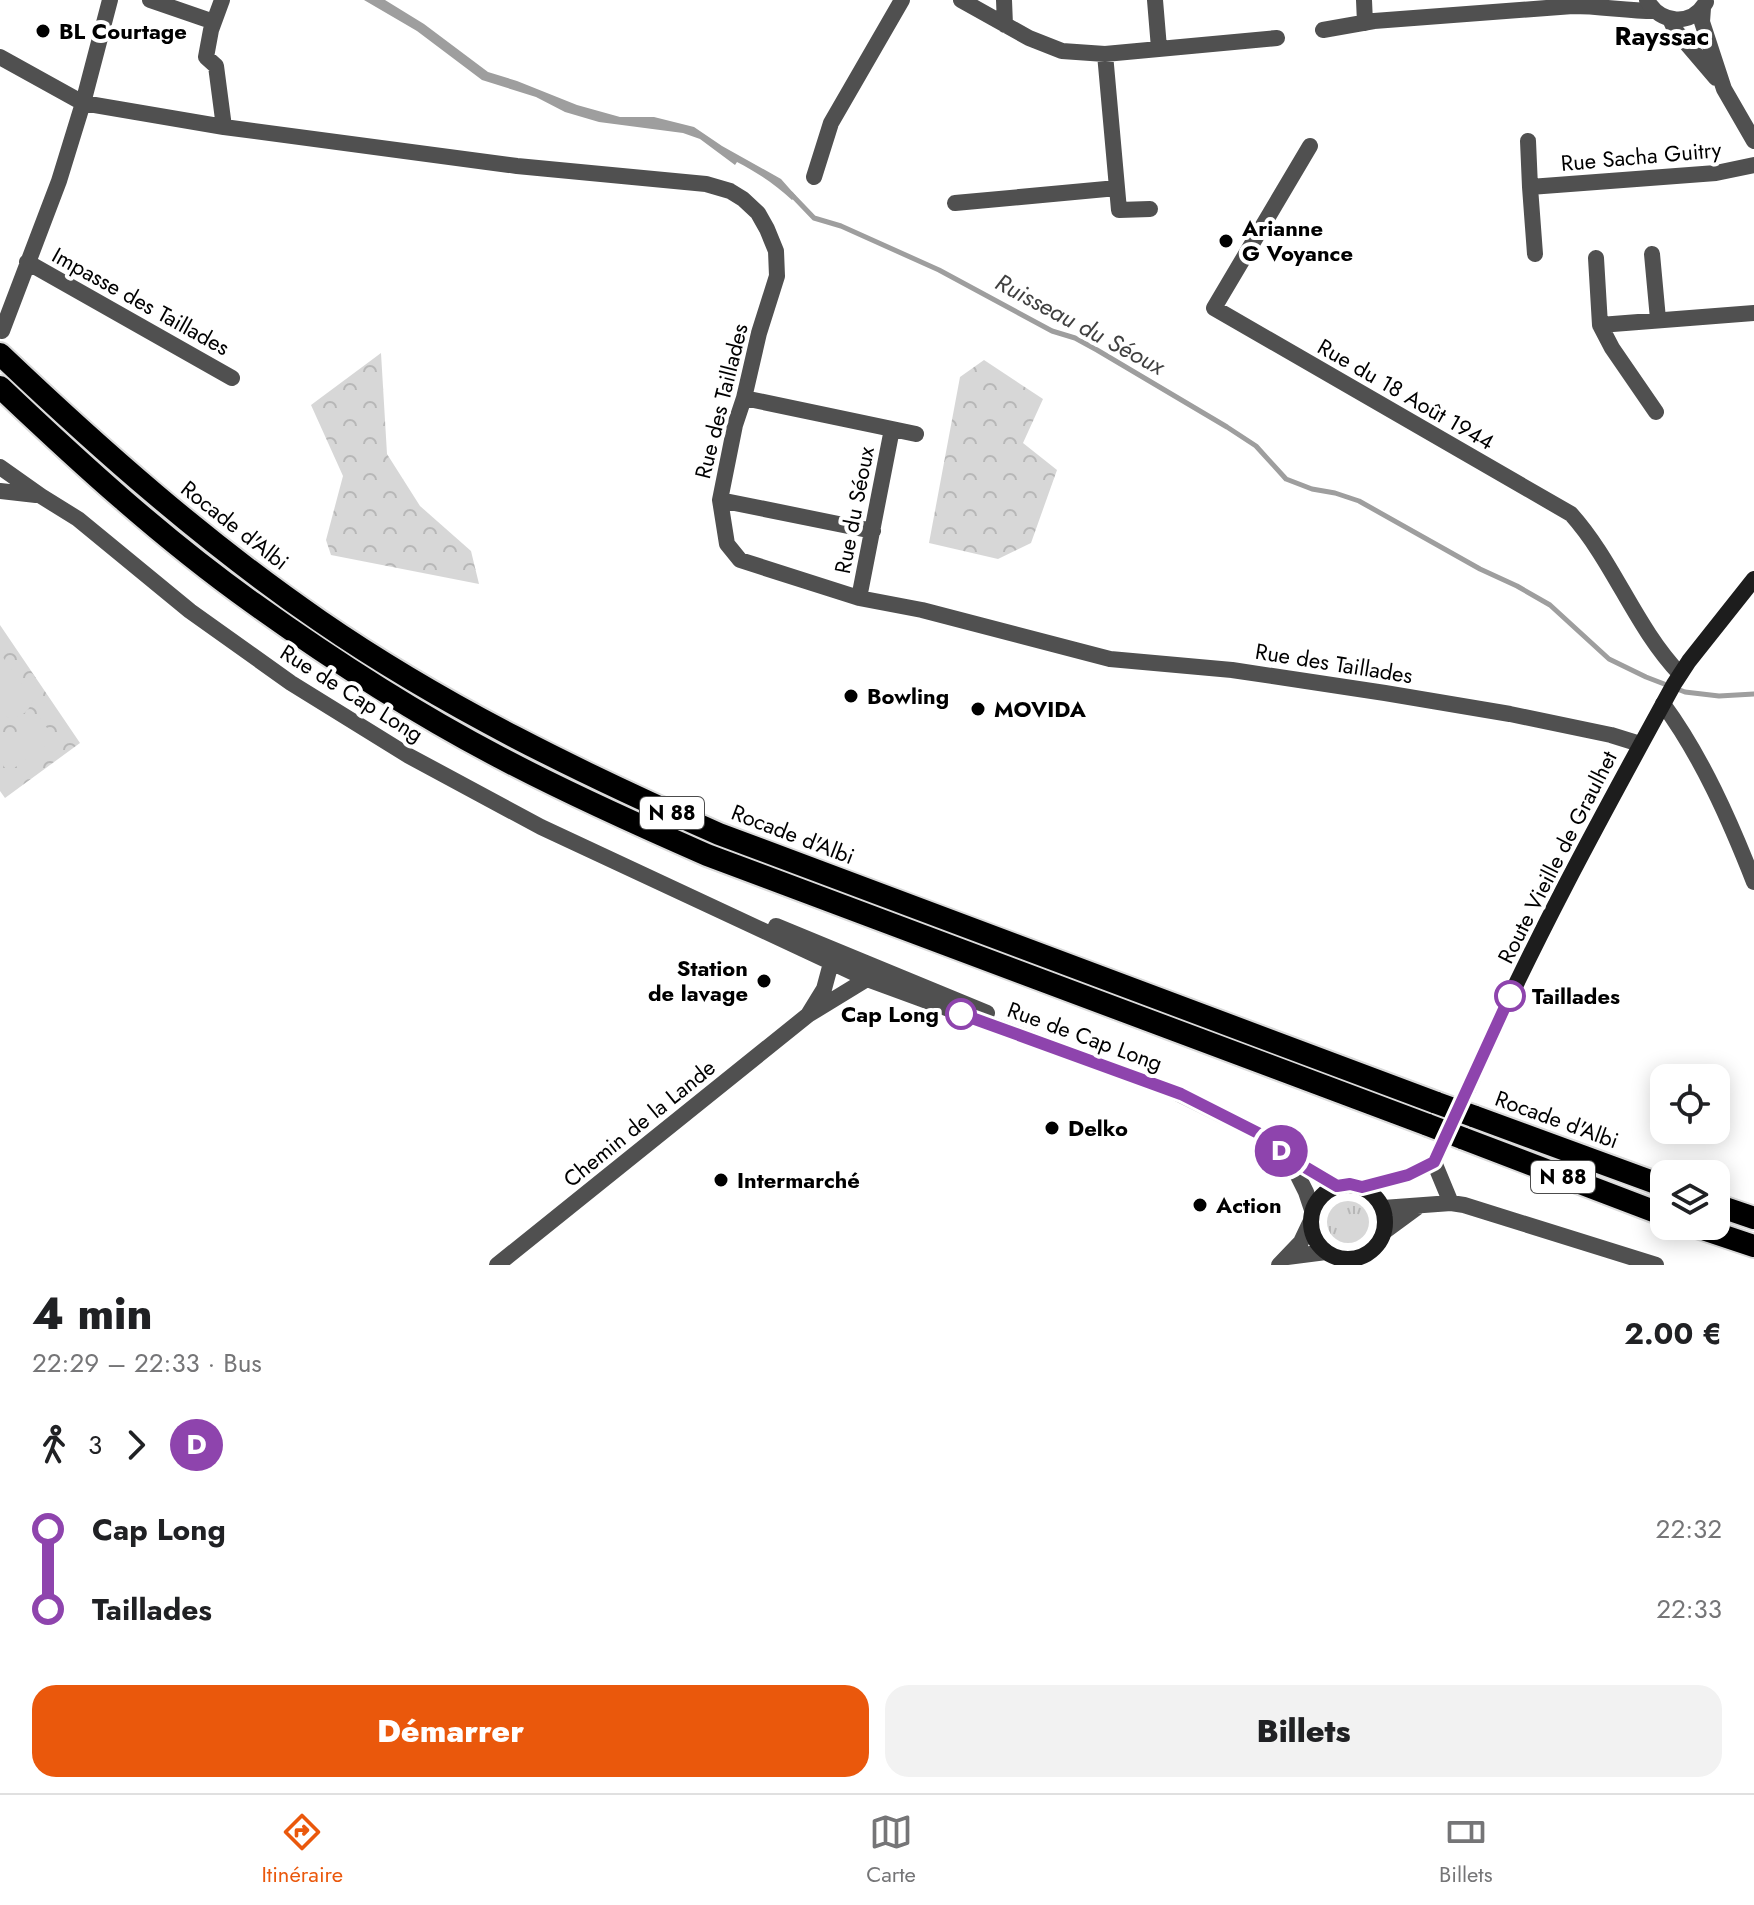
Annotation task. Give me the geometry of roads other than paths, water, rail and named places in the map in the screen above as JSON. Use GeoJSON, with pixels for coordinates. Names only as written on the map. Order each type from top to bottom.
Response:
{"type":"FeatureCollection","features":[{"type":"Feature","properties":{"kind":"highway","name":"Rocade d'Albi"},"geometry":{"type":"LineString","coordinates":[[0,354],[142,484],[255,575],[397,671],[507,734],[719,834],[1650,1181]]}},
{"type":"Feature","properties":{"kind":"highway","name":"N 88"},"geometry":{"type":"LineString","coordinates":[[0,387],[130,507],[249,601],[395,698],[497,756],[707,855],[1650,1210]]}},
{"type":"Feature","properties":{"kind":"highway"},"geometry":{"type":"LineString","coordinates":[[1730,1210],[1754,1218]]}},
{"type":"Feature","properties":{"kind":"highway"},"geometry":{"type":"LineString","coordinates":[[1730,1238],[1754,1246]]}},
{"type":"Feature","properties":{"kind":"main road","name":"Route Vieille de Graulhet"},"geometry":{"type":"LineString","coordinates":[[1468,1089],[1539,937],[1640,744],[1672,688],[1754,579]]}},
{"type":"Feature","properties":{"kind":"main road"},"geometry":{"type":"LineString","coordinates":[[1381,1204],[1408,1175],[1436,1157]]}},
{"type":"Feature","properties":{"kind":"main road"},"geometry":{"type":"LineString","coordinates":[[1362,1187],[1408,1175]]}},
{"type":"Feature","properties":{"kind":"main road"},"geometry":{"type":"LineString","coordinates":[[1373,1265],[1386,1219],[1381,1204],[1372,1192],[1350,1184],[1337,1186],[1318,1199],[1311,1217],[1315,1239],[1334,1258],[1363,1256],[1376,1248]]}},
{"type":"Feature","properties":{"kind":"street"},"geometry":{"type":"LineString","coordinates":[[2,331],[59,181],[110,0]]}},
{"type":"Feature","properties":{"kind":"street"},"geometry":{"type":"LineString","coordinates":[[150,0],[214,22]]}},
{"type":"Feature","properties":{"kind":"street"},"geometry":{"type":"LineString","coordinates":[[222,0],[206,57],[216,66],[224,127]]}},
{"type":"Feature","properties":{"kind":"street"},"geometry":{"type":"LineString","coordinates":[[814,177],[831,123],[902,0]]}},
{"type":"Feature","properties":{"kind":"street"},"geometry":{"type":"LineString","coordinates":[[961,0],[1029,38],[1062,51],[1105,54],[1277,38]]}},
{"type":"Feature","properties":{"kind":"street"},"geometry":{"type":"LineString","coordinates":[[1004,0],[1005,25]]}},
{"type":"Feature","properties":{"kind":"street"},"geometry":{"type":"LineString","coordinates":[[1155,0],[1159,48]]}},
{"type":"Feature","properties":{"kind":"street"},"geometry":{"type":"LineString","coordinates":[[1364,0],[1365,23]]}},
{"type":"Feature","properties":{"kind":"street"},"geometry":{"type":"LineString","coordinates":[[1573,6],[1594,0]]}},
{"type":"Feature","properties":{"kind":"street"},"geometry":{"type":"LineString","coordinates":[[1670,19],[1688,18],[1705,4]]}},
{"type":"Feature","properties":{"kind":"street"},"geometry":{"type":"LineString","coordinates":[[1705,4],[1702,22],[1724,89]]}},
{"type":"Feature","properties":{"kind":"street"},"geometry":{"type":"LineString","coordinates":[[1323,30],[1365,23],[1573,6],[1603,6],[1629,11],[1650,6],[1670,19],[1675,30],[1724,89],[1754,141]]}},
{"type":"Feature","properties":{"kind":"street"},"geometry":{"type":"LineString","coordinates":[[1105,54],[1119,210],[1150,209]]}},
{"type":"Feature","properties":{"kind":"street","name":"Rue des Taillades"},"geometry":{"type":"LineString","coordinates":[[0,57],[83,103],[224,127],[517,166],[706,184],[730,191],[743,199],[758,213],[767,229],[776,251],[777,276],[735,425],[720,500],[727,544],[740,560],[859,598],[922,610],[1110,659],[1232,670],[1385,693],[1510,714],[1640,744]]}},
{"type":"Feature","properties":{"kind":"street","name":"Rue Sacha Guitry"},"geometry":{"type":"LineString","coordinates":[[1528,141],[1535,254]]}},
{"type":"Feature","properties":{"kind":"street","name":"Rue du 18 Août 1944"},"geometry":{"type":"LineString","coordinates":[[1310,146],[1214,308],[1571,514],[1585,530],[1645,627],[1672,688]]}},
{"type":"Feature","properties":{"kind":"street","name":"Rue Sacha Guitry"},"geometry":{"type":"LineString","coordinates":[[1530,187],[1716,173],[1754,165]]}},
{"type":"Feature","properties":{"kind":"street"},"geometry":{"type":"LineString","coordinates":[[955,203],[1117,188]]}},
{"type":"Feature","properties":{"kind":"street"},"geometry":{"type":"LineString","coordinates":[[1652,254],[1658,319]]}},
{"type":"Feature","properties":{"kind":"street"},"geometry":{"type":"LineString","coordinates":[[1596,258],[1600,325],[1656,412]]}},
{"type":"Feature","properties":{"kind":"street","name":"Impasse des Taillades"},"geometry":{"type":"LineString","coordinates":[[27,262],[232,378]]}},
{"type":"Feature","properties":{"kind":"street"},"geometry":{"type":"LineString","coordinates":[[1600,325],[1754,313]]}},
{"type":"Feature","properties":{"kind":"street","name":"Rue du Séoux"},"geometry":{"type":"LineString","coordinates":[[744,398],[916,434]]}},
{"type":"Feature","properties":{"kind":"street","name":"Rue du Séoux"},"geometry":{"type":"LineString","coordinates":[[859,598],[892,429]]}},
{"type":"Feature","properties":{"kind":"street","name":"Rue de Cap Long"},"geometry":{"type":"LineString","coordinates":[[0,467],[78,519],[190,611],[318,700],[409,756],[541,827],[831,963]]}},
{"type":"Feature","properties":{"kind":"street","name":"Rue de Cap Long"},"geometry":{"type":"LineString","coordinates":[[0,491],[41,496]]}},
{"type":"Feature","properties":{"kind":"street"},"geometry":{"type":"LineString","coordinates":[[720,500],[873,531]]}},
{"type":"Feature","properties":{"kind":"street"},"geometry":{"type":"LineString","coordinates":[[1672,688],[1692,750],[1735,834],[1754,882]]}},
{"type":"Feature","properties":{"kind":"street","name":"Rue de Cap Long"},"geometry":{"type":"LineString","coordinates":[[666,885],[808,939],[1181,1094],[1258,1133],[1288,1157],[1337,1186]]}},
{"type":"Feature","properties":{"kind":"street"},"geometry":{"type":"LineString","coordinates":[[808,939],[863,972]]}},
{"type":"Feature","properties":{"kind":"street"},"geometry":{"type":"LineString","coordinates":[[831,963],[947,996]]}},
{"type":"Feature","properties":{"kind":"street","name":"Chemin de la Lande"},"geometry":{"type":"LineString","coordinates":[[808,1015],[824,989],[831,963]]}},
{"type":"Feature","properties":{"kind":"street","name":"Rue de Cap Long"},"geometry":{"type":"LineString","coordinates":[[863,972],[1181,1094]]}},
{"type":"Feature","properties":{"kind":"street","name":"Chemin de la Lande"},"geometry":{"type":"LineString","coordinates":[[497,1265],[863,972]]}},
{"type":"Feature","properties":{"kind":"street","name":"Rue de Cap Long"},"geometry":{"type":"LineString","coordinates":[[1288,1157],[1306,1192],[1311,1217]]}},
{"type":"Feature","properties":{"kind":"street"},"geometry":{"type":"LineString","coordinates":[[1436,1157],[1451,1203]]}},
{"type":"Feature","properties":{"kind":"street"},"geometry":{"type":"LineString","coordinates":[[1381,1204],[1464,1205],[1656,1265]]}},
{"type":"Feature","properties":{"kind":"street"},"geometry":{"type":"LineString","coordinates":[[1385,1231],[1421,1205]]}},
{"type":"Feature","properties":{"kind":"street"},"geometry":{"type":"LineString","coordinates":[[1283,1261],[1301,1242],[1311,1217]]}},
{"type":"Feature","properties":{"kind":"street"},"geometry":{"type":"LineString","coordinates":[[1283,1261],[1334,1258]]}},
{"type":"Feature","properties":{"kind":"waterway","name":"Ruisseau du Séoux"},"geometry":{"type":"LineString","coordinates":[[791,194],[814,218],[841,226],[939,270],[1052,331],[1075,338],[1097,350],[1256,446],[1286,479],[1359,501],[1480,569],[1517,586],[1550,605],[1609,659],[1685,692],[1719,696],[1754,694]]}},
{"type":"Feature","properties":{"kind":"tunnel"},"geometry":{"type":"LineString","coordinates":[[1443,1143],[1468,1089]]}},
{"type":"Feature","properties":{"kind":"place","name":"BL Courtage"},"geometry":{"type":"Point","coordinates":[43,31]}},
{"type":"Feature","properties":{"kind":"place","name":"Arianne G Voyance"},"geometry":{"type":"Point","coordinates":[1226,241]}},
{"type":"Feature","properties":{"kind":"place","name":"Bowling"},"geometry":{"type":"Point","coordinates":[851,696]}},
{"type":"Feature","properties":{"kind":"place","name":"MOVIDA"},"geometry":{"type":"Point","coordinates":[978,709]}},
{"type":"Feature","properties":{"kind":"place","name":"Station de lavage"},"geometry":{"type":"Point","coordinates":[764,981]}},
{"type":"Feature","properties":{"kind":"place","name":"Taillades"},"geometry":{"type":"Point","coordinates":[1510,996]}},
{"type":"Feature","properties":{"kind":"place","name":"Cap Long"},"geometry":{"type":"Point","coordinates":[961,1014]}},
{"type":"Feature","properties":{"kind":"place","name":"Delko"},"geometry":{"type":"Point","coordinates":[1052,1128]}},
{"type":"Feature","properties":{"kind":"place","name":"Intermarché"},"geometry":{"type":"Point","coordinates":[721,1180]}},
{"type":"Feature","properties":{"kind":"place","name":"Action"},"geometry":{"type":"Point","coordinates":[1200,1205]}},
{"type":"Feature","properties":{"kind":"district","name":"Rayssac"},"geometry":{"type":"Point","coordinates":[1662,36]}}]}
